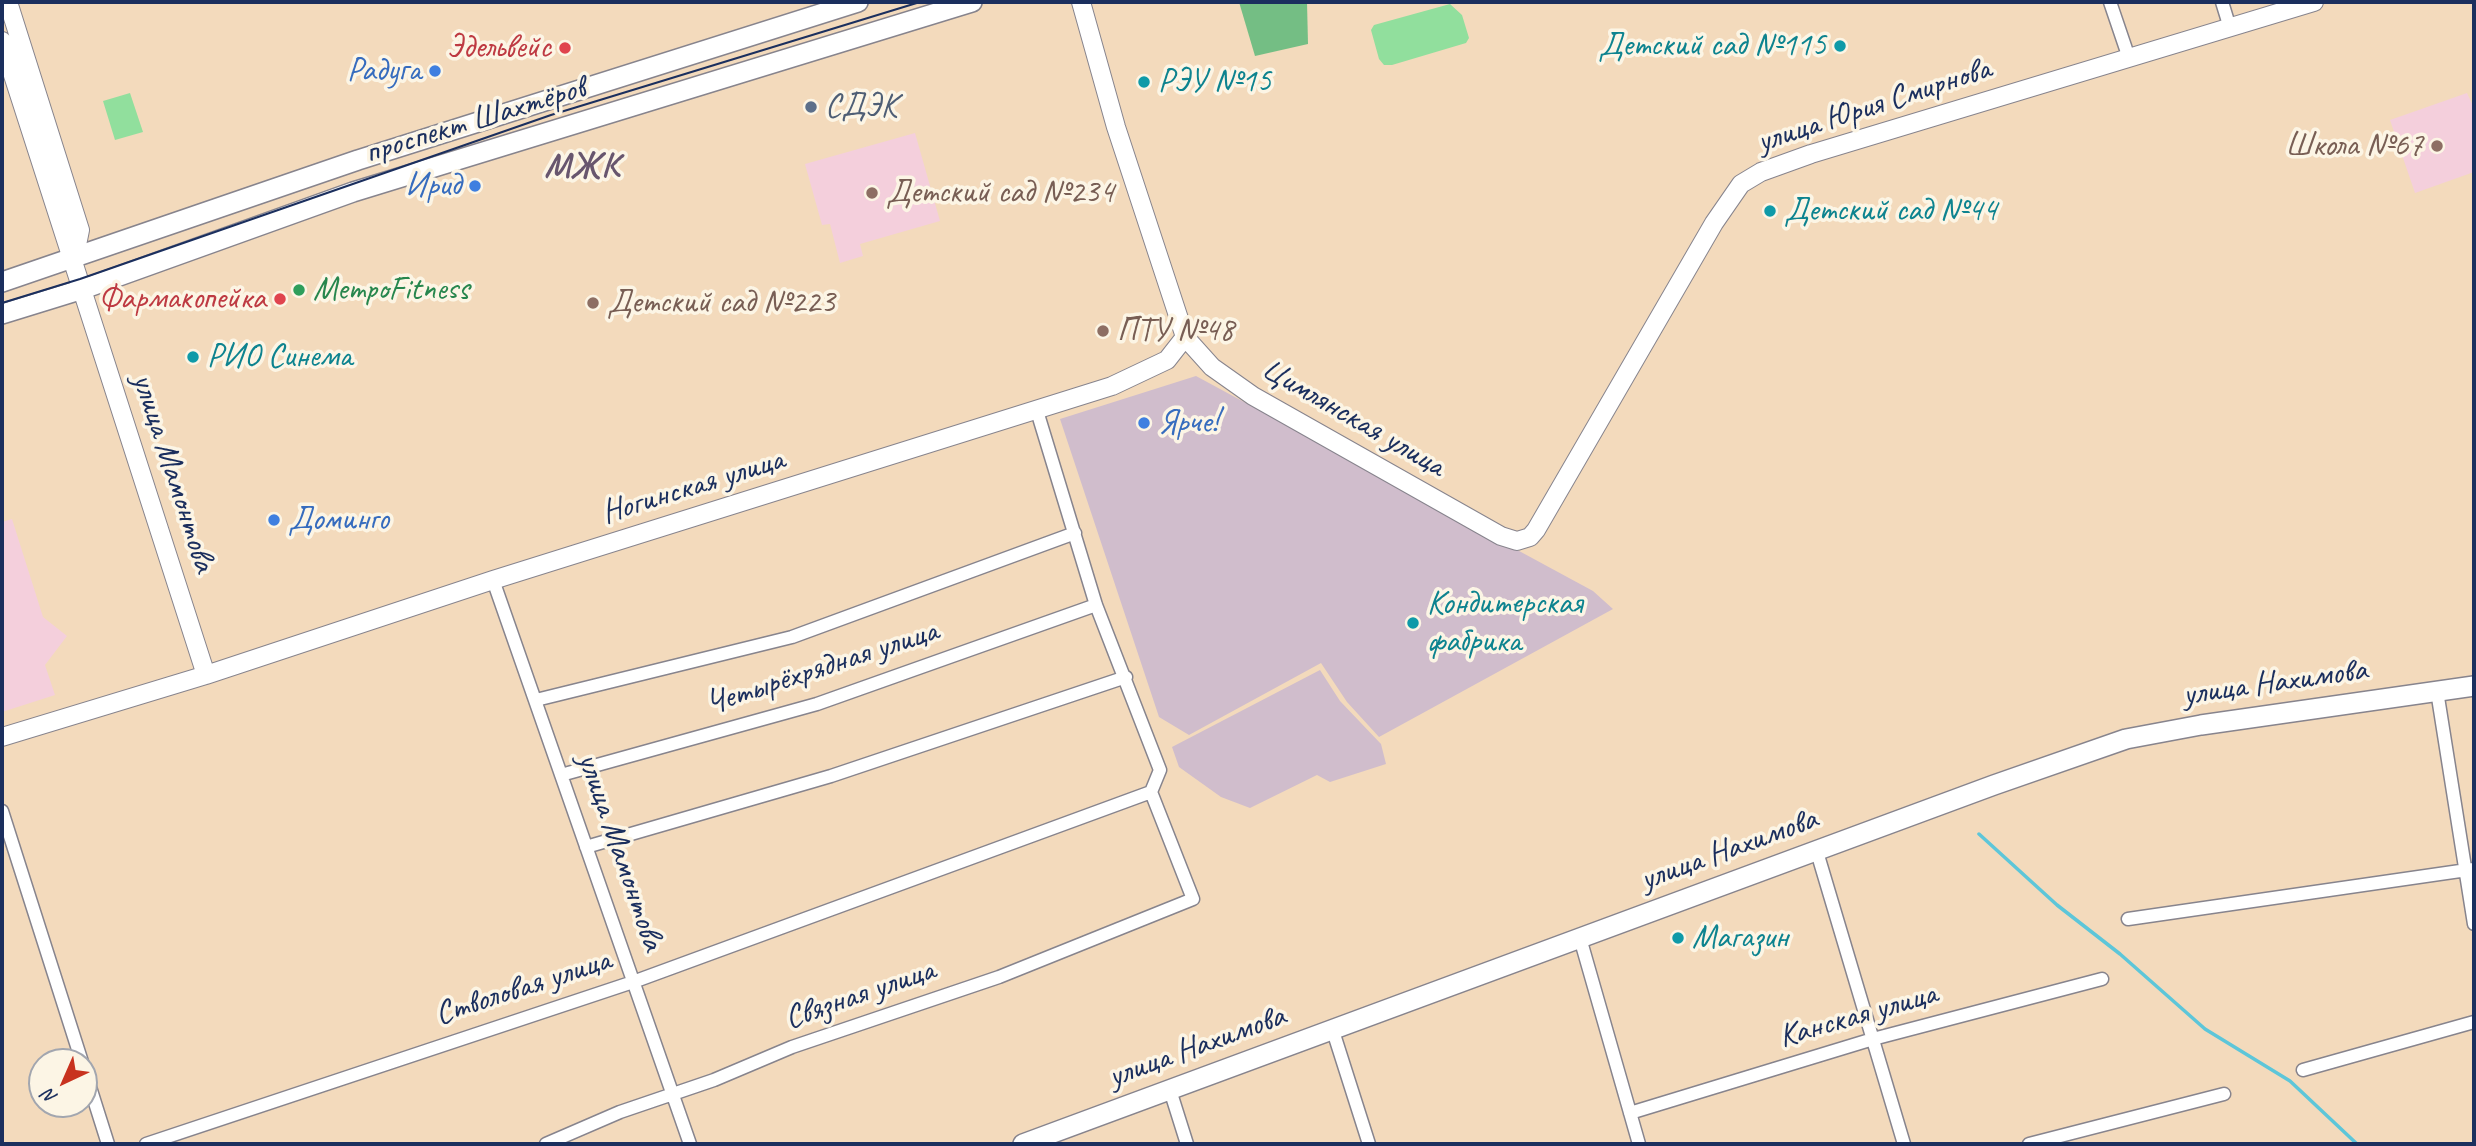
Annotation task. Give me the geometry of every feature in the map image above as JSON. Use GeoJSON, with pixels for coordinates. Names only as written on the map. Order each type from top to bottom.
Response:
{"type":"FeatureCollection","features":[{"type":"Feature","properties":{"kind":"main road","name":"проспект Шахтёров"},"geometry":{"type":"LineString","coordinates":[[2,282],[74,260],[358,160],[858,2]]}},
{"type":"Feature","properties":{"kind":"main road","name":"проспект Шахтёров"},"geometry":{"type":"LineString","coordinates":[[2,314],[83,289],[353,192],[972,2]]}},
{"type":"Feature","properties":{"kind":"main road","name":"улица Нахимова"},"geometry":{"type":"LineString","coordinates":[[1023,1144],[1994,785],[2126,739],[2201,724],[2474,686]]}},
{"type":"Feature","properties":{"kind":"street"},"geometry":{"type":"LineString","coordinates":[[8,2],[80,230],[74,260]]}},
{"type":"Feature","properties":{"kind":"street","name":"Цимлянская улица"},"geometry":{"type":"LineString","coordinates":[[1082,2],[1116,127],[1185,337],[1212,367],[1253,396],[1501,536],[1517,541]]}},
{"type":"Feature","properties":{"kind":"street"},"geometry":{"type":"LineString","coordinates":[[2110,2],[2129,58]]}},
{"type":"Feature","properties":{"kind":"street"},"geometry":{"type":"LineString","coordinates":[[2222,2],[2230,28]]}},
{"type":"Feature","properties":{"kind":"street","name":"улица Юрия Смирнова"},"geometry":{"type":"LineString","coordinates":[[1517,541],[1530,537],[1543,520],[1714,223],[1741,184],[1761,172],[1811,154],[2314,2]]}},
{"type":"Feature","properties":{"kind":"street","name":"улица Мамонтова"},"geometry":{"type":"LineString","coordinates":[[2,41],[206,675]]}},
{"type":"Feature","properties":{"kind":"street","name":"Ногинская улица"},"geometry":{"type":"LineString","coordinates":[[2,737],[206,675],[493,580],[1037,411],[1154,369],[1167,360],[1185,337]]}},
{"type":"Feature","properties":{"kind":"street"},"geometry":{"type":"LineString","coordinates":[[1037,411],[1096,605],[1160,769],[1151,792]]}},
{"type":"Feature","properties":{"kind":"street"},"geometry":{"type":"LineString","coordinates":[[536,701],[792,638],[1075,533]]}},
{"type":"Feature","properties":{"kind":"street","name":"улица Мамонтова"},"geometry":{"type":"LineString","coordinates":[[493,580],[690,1144]]}},
{"type":"Feature","properties":{"kind":"street","name":"Четырёхрядная улица"},"geometry":{"type":"LineString","coordinates":[[561,775],[817,704],[1096,605]]}},
{"type":"Feature","properties":{"kind":"street"},"geometry":{"type":"LineString","coordinates":[[586,847],[831,776],[1126,677]]}},
{"type":"Feature","properties":{"kind":"street"},"geometry":{"type":"LineString","coordinates":[[2437,691],[2470,870],[2474,924]]}},
{"type":"Feature","properties":{"kind":"street","name":"Связная улица"},"geometry":{"type":"LineString","coordinates":[[546,1144],[620,1112],[792,1047],[999,977],[1193,899],[1151,792]]}},
{"type":"Feature","properties":{"kind":"street","name":"Стволовая улица"},"geometry":{"type":"LineString","coordinates":[[146,1144],[633,982],[1151,792]]}},
{"type":"Feature","properties":{"kind":"street"},"geometry":{"type":"LineString","coordinates":[[2,811],[78,1048]]}},
{"type":"Feature","properties":{"kind":"street"},"geometry":{"type":"LineString","coordinates":[[1817,852],[1904,1144]]}},
{"type":"Feature","properties":{"kind":"street"},"geometry":{"type":"LineString","coordinates":[[2128,919],[2470,870]]}},
{"type":"Feature","properties":{"kind":"street"},"geometry":{"type":"LineString","coordinates":[[1580,938],[1639,1144]]}},
{"type":"Feature","properties":{"kind":"street","name":"Канская улица"},"geometry":{"type":"LineString","coordinates":[[1630,1114],[1873,1039],[2102,979]]}},
{"type":"Feature","properties":{"kind":"street"},"geometry":{"type":"LineString","coordinates":[[2303,1070],[2474,1022]]}},
{"type":"Feature","properties":{"kind":"street"},"geometry":{"type":"LineString","coordinates":[[1333,1031],[1369,1144]]}},
{"type":"Feature","properties":{"kind":"street"},"geometry":{"type":"LineString","coordinates":[[1170,1090],[1188,1144]]}},
{"type":"Feature","properties":{"kind":"street"},"geometry":{"type":"LineString","coordinates":[[2029,1144],[2224,1094]]}},
{"type":"Feature","properties":{"kind":"street"},"geometry":{"type":"LineString","coordinates":[[98,1112],[108,1144]]}},
{"type":"Feature","properties":{"kind":"shaded area","name":"Школа №67"},"geometry":{"type":"Polygon","coordinates":[[[2467,93],[2474,108],[2474,172],[2415,193],[2390,120],[2467,93]]]}},
{"type":"Feature","properties":{"kind":"shaded area","name":"Детский сад №234"},"geometry":{"type":"Polygon","coordinates":[[[915,133],[940,221],[860,244],[863,256],[840,263],[830,224],[822,225],[805,164],[915,133]]]}},
{"type":"Feature","properties":{"kind":"shaded area"},"geometry":{"type":"Polygon","coordinates":[[[1196,376],[1593,591],[1613,609],[1379,737],[1347,702],[1321,663],[1189,735],[1159,717],[1060,419],[1196,376]]]}},
{"type":"Feature","properties":{"kind":"shaded area"},"geometry":{"type":"Polygon","coordinates":[[[12,519],[43,617],[67,636],[45,665],[55,695],[2,712],[2,522],[12,519]]]}},
{"type":"Feature","properties":{"kind":"shaded area"},"geometry":{"type":"Polygon","coordinates":[[[1320,670],[1340,701],[1381,744],[1386,764],[1330,782],[1317,775],[1250,808],[1221,797],[1179,767],[1172,747],[1320,670]]]}},
{"type":"Feature","properties":{"kind":"green space"},"geometry":{"type":"Polygon","coordinates":[[[1239,2],[1307,2],[1308,44],[1255,56],[1239,2]]]}},
{"type":"Feature","properties":{"kind":"green space"},"geometry":{"type":"Polygon","coordinates":[[[1450,4],[1462,15],[1469,38],[1466,43],[1384,65],[1379,59],[1371,30],[1374,25],[1450,4]]]}},
{"type":"Feature","properties":{"kind":"green space"},"geometry":{"type":"Polygon","coordinates":[[[130,93],[143,132],[115,140],[103,101],[130,93]]]}},
{"type":"Feature","properties":{"kind":"waterway"},"geometry":{"type":"LineString","coordinates":[[1979,834],[2057,905],[2120,954],[2205,1029],[2290,1081],[2357,1144]]}},
{"type":"Feature","properties":{"kind":"tram line"},"geometry":{"type":"LineString","coordinates":[[2,303],[80,279],[551,115],[920,2]]}},
{"type":"Feature","properties":{"kind":"place","name":"Детский сад №115"},"geometry":{"type":"Point","coordinates":[1840,46]}},
{"type":"Feature","properties":{"kind":"place","name":"Эдельвейс"},"geometry":{"type":"Point","coordinates":[565,48]}},
{"type":"Feature","properties":{"kind":"place","name":"Радуга"},"geometry":{"type":"Point","coordinates":[435,71]}},
{"type":"Feature","properties":{"kind":"place","name":"РЭУ №15"},"geometry":{"type":"Point","coordinates":[1144,82]}},
{"type":"Feature","properties":{"kind":"place","name":"СДЭК"},"geometry":{"type":"Point","coordinates":[811,107]}},
{"type":"Feature","properties":{"kind":"place","name":"Школа №67"},"geometry":{"type":"Point","coordinates":[2437,146]}},
{"type":"Feature","properties":{"kind":"place","name":"Ирид"},"geometry":{"type":"Point","coordinates":[475,186]}},
{"type":"Feature","properties":{"kind":"place","name":"Детский сад №234"},"geometry":{"type":"Point","coordinates":[872,193]}},
{"type":"Feature","properties":{"kind":"place","name":"Детский сад №44"},"geometry":{"type":"Point","coordinates":[1770,211]}},
{"type":"Feature","properties":{"kind":"place","name":"МетроFitness"},"geometry":{"type":"Point","coordinates":[299,290]}},
{"type":"Feature","properties":{"kind":"place","name":"Фармакопейка"},"geometry":{"type":"Point","coordinates":[280,299]}},
{"type":"Feature","properties":{"kind":"place","name":"Детский сад №223"},"geometry":{"type":"Point","coordinates":[593,303]}},
{"type":"Feature","properties":{"kind":"place","name":"ПТУ №48"},"geometry":{"type":"Point","coordinates":[1103,331]}},
{"type":"Feature","properties":{"kind":"place","name":"РИО Синема"},"geometry":{"type":"Point","coordinates":[193,357]}},
{"type":"Feature","properties":{"kind":"place","name":"Ярче!"},"geometry":{"type":"Point","coordinates":[1144,423]}},
{"type":"Feature","properties":{"kind":"place","name":"Доминго"},"geometry":{"type":"Point","coordinates":[274,520]}},
{"type":"Feature","properties":{"kind":"place","name":"Кондитерская фабрика"},"geometry":{"type":"Point","coordinates":[1413,623]}},
{"type":"Feature","properties":{"kind":"place","name":"Магазин"},"geometry":{"type":"Point","coordinates":[1678,938]}},
{"type":"Feature","properties":{"kind":"district","name":"МЖК"},"geometry":{"type":"Point","coordinates":[582,168]}}]}
